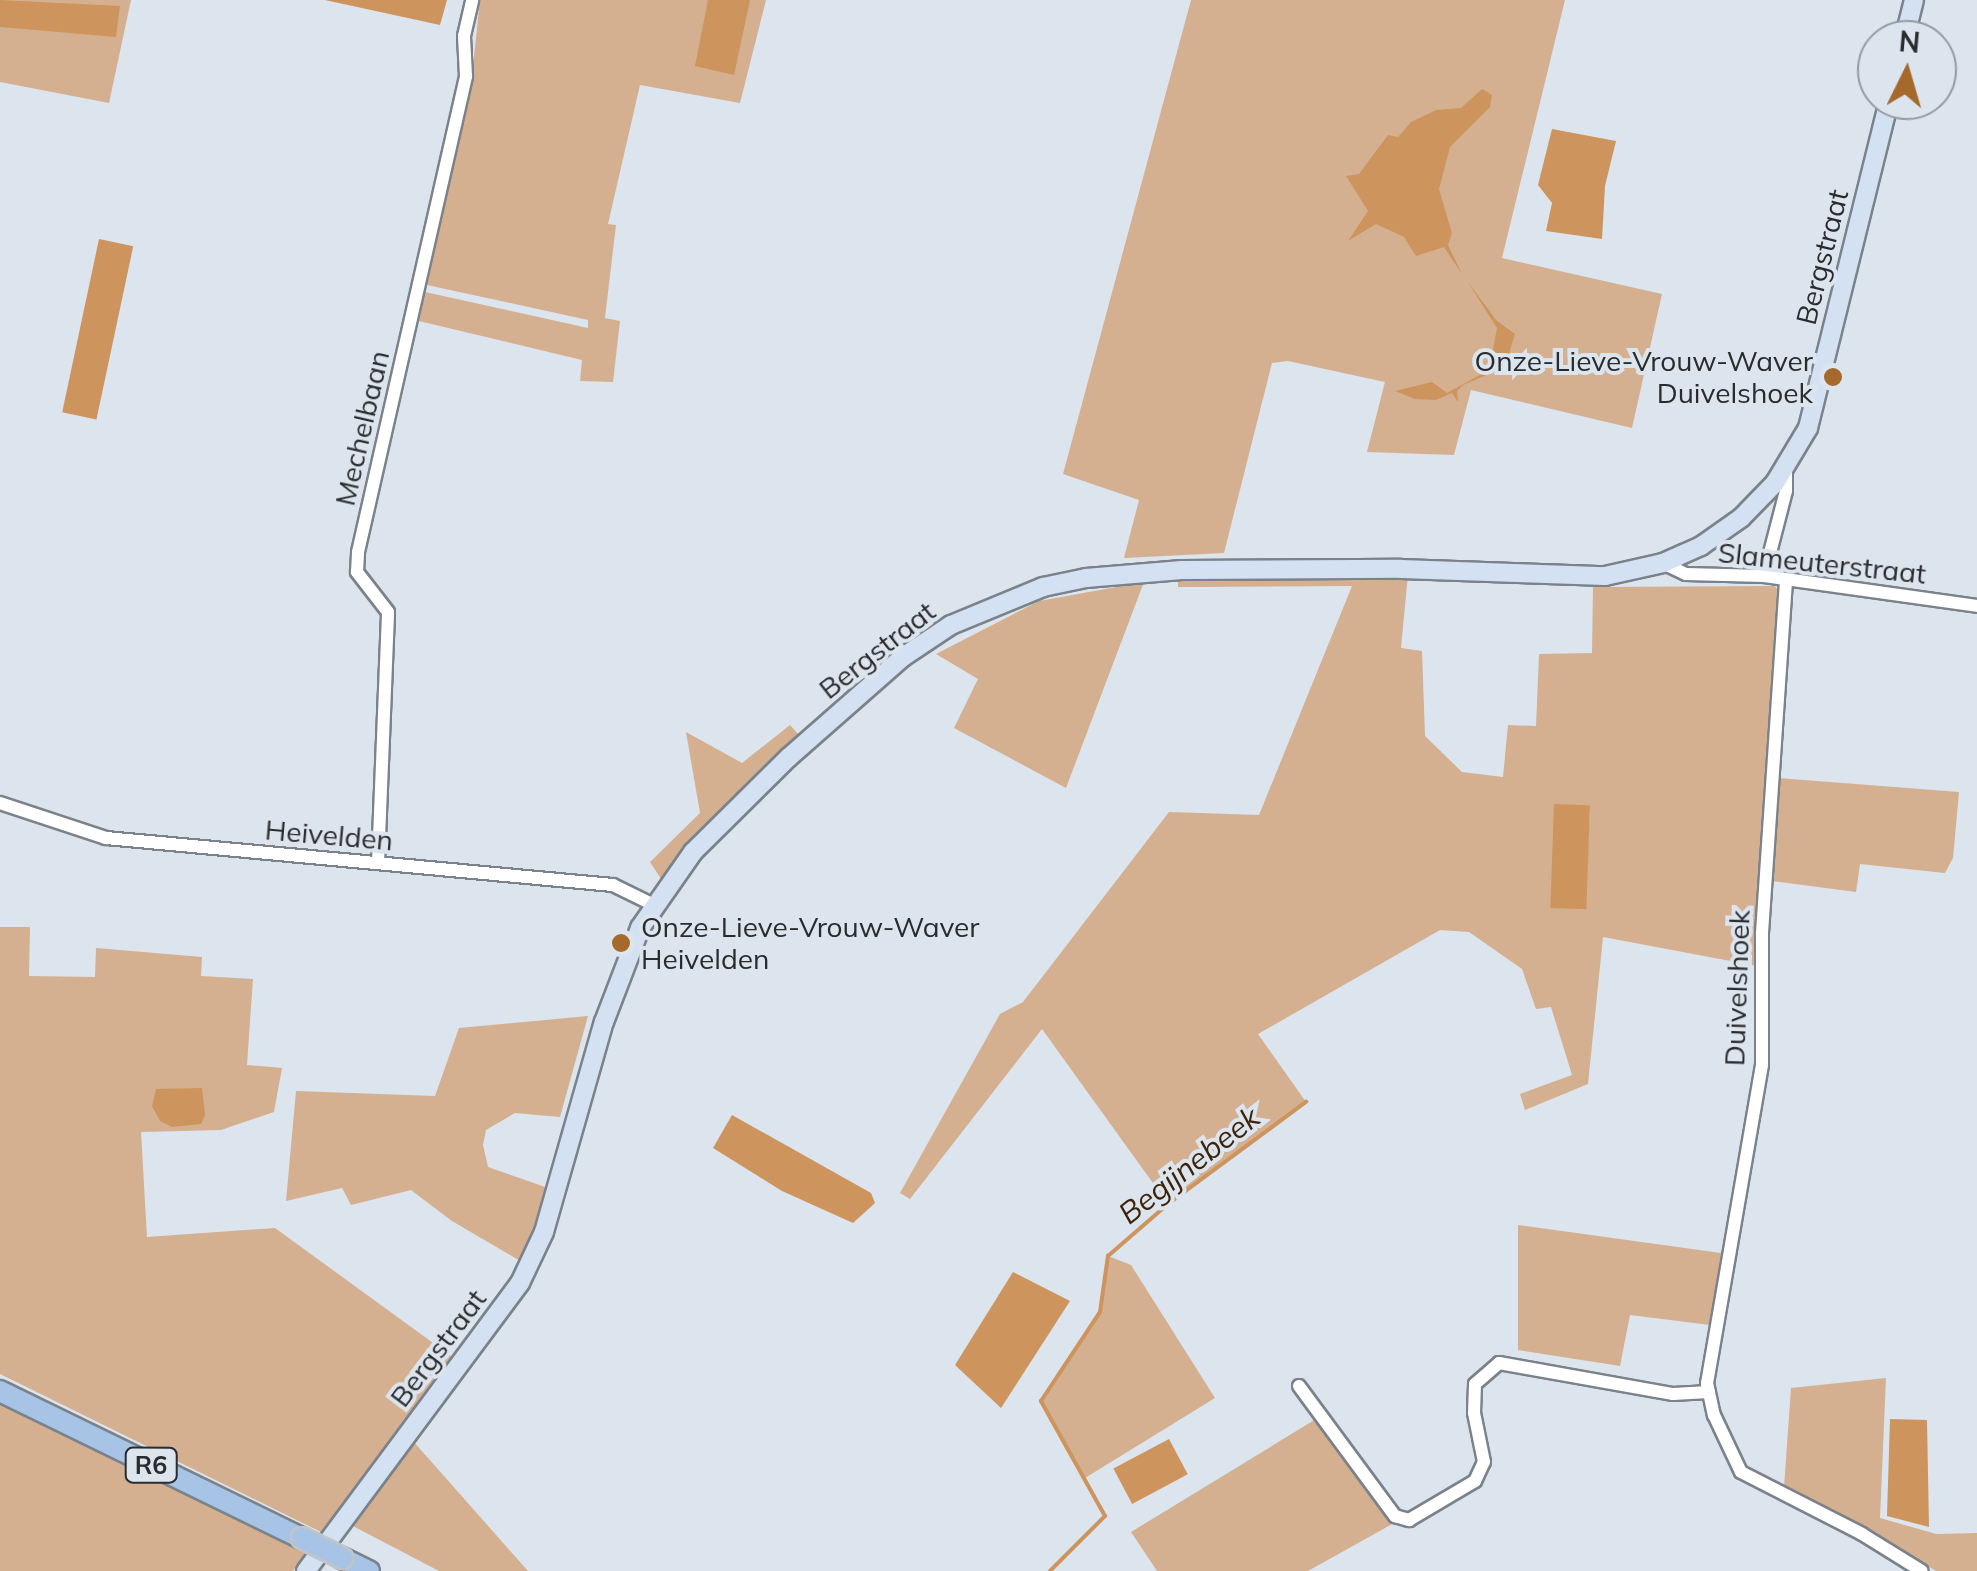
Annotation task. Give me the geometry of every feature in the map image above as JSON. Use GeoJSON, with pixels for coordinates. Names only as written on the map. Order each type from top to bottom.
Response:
{"type":"FeatureCollection","features":[{"type":"Feature","properties":{"kind":"main road","name":"R6"},"geometry":{"type":"LineString","coordinates":[[0,1391],[369,1571]]}},
{"type":"Feature","properties":{"kind":"street","name":"Mechelbaan"},"geometry":{"type":"LineString","coordinates":[[378,863],[388,612],[357,572],[358,552],[466,76],[464,36],[472,0]]}},
{"type":"Feature","properties":{"kind":"street","name":"Bergstraat"},"geometry":{"type":"LineString","coordinates":[[306,1571],[520,1283],[544,1232],[620,974],[654,905],[692,852],[788,758],[904,658],[951,625],[1021,594],[1086,578],[1182,570],[1401,569],[1577,577],[1664,563],[1722,533],[1786,470],[1808,428],[1884,120]]}},
{"type":"Feature","properties":{"kind":"street"},"geometry":{"type":"LineString","coordinates":[[1764,576],[1786,492],[1786,470]]}},
{"type":"Feature","properties":{"kind":"street","name":"Slameuterstraat"},"geometry":{"type":"LineString","coordinates":[[1664,563],[1686,574],[1764,576],[1977,606]]}},
{"type":"Feature","properties":{"kind":"street","name":"Duivelshoek"},"geometry":{"type":"LineString","coordinates":[[1786,581],[1762,935],[1762,1065],[1709,1392],[1714,1415],[1742,1472],[1862,1534],[1922,1571]]}},
{"type":"Feature","properties":{"kind":"street","name":"Heivelden"},"geometry":{"type":"LineString","coordinates":[[0,803],[106,838],[612,885],[654,905]]}},
{"type":"Feature","properties":{"kind":"street"},"geometry":{"type":"LineString","coordinates":[[1299,1386],[1395,1516],[1409,1520],[1475,1481],[1484,1462],[1474,1413],[1475,1384],[1499,1363],[1673,1394],[1709,1392]]}},
{"type":"Feature","properties":{"kind":"shaded area"},"geometry":{"type":"Polygon","coordinates":[[[0,0],[131,0],[109,103],[0,82],[0,0]]]}},
{"type":"Feature","properties":{"kind":"shaded area"},"geometry":{"type":"Polygon","coordinates":[[[0,0],[120,6],[116,37],[0,27],[0,0]]]}},
{"type":"Feature","properties":{"kind":"shaded area"},"geometry":{"type":"Polygon","coordinates":[[[325,0],[447,0],[440,25],[325,0]]]}},
{"type":"Feature","properties":{"kind":"shaded area"},"geometry":{"type":"Polygon","coordinates":[[[480,0],[766,0],[740,103],[640,85],[608,224],[616,225],[605,318],[620,321],[613,382],[580,381],[582,360],[419,321],[425,292],[588,328],[588,320],[427,285],[471,85],[480,0]]]}},
{"type":"Feature","properties":{"kind":"shaded area"},"geometry":{"type":"Polygon","coordinates":[[[708,0],[750,0],[734,75],[695,66],[708,0]]]}},
{"type":"Feature","properties":{"kind":"shaded area"},"geometry":{"type":"Polygon","coordinates":[[[1191,0],[1565,0],[1502,258],[1662,294],[1632,428],[1471,390],[1454,455],[1367,452],[1385,382],[1288,361],[1272,363],[1224,553],[1124,558],[1139,500],[1063,474],[1191,0]]]}},
{"type":"Feature","properties":{"kind":"shaded area"},"geometry":{"type":"Polygon","coordinates":[[[1482,89],[1492,95],[1490,107],[1450,147],[1439,189],[1452,233],[1448,245],[1462,274],[1444,247],[1416,256],[1404,237],[1376,224],[1348,241],[1368,211],[1346,176],[1359,174],[1388,135],[1398,137],[1411,122],[1436,110],[1461,108],[1482,89]]]}},
{"type":"Feature","properties":{"kind":"shaded area"},"geometry":{"type":"Polygon","coordinates":[[[1552,129],[1616,141],[1605,186],[1602,239],[1546,231],[1552,203],[1538,185],[1552,129]]]}},
{"type":"Feature","properties":{"kind":"shaded area"},"geometry":{"type":"Polygon","coordinates":[[[99,239],[133,246],[96,419],[62,412],[99,239]]]}},
{"type":"Feature","properties":{"kind":"shaded area"},"geometry":{"type":"Polygon","coordinates":[[[1467,281],[1497,321],[1515,334],[1505,367],[1463,385],[1457,391],[1458,402],[1452,393],[1436,400],[1415,399],[1395,391],[1432,382],[1447,393],[1489,370],[1497,328],[1467,281]]]}},
{"type":"Feature","properties":{"kind":"shaded area"},"geometry":{"type":"Polygon","coordinates":[[[1178,572],[1408,574],[1401,648],[1422,651],[1425,736],[1462,772],[1503,777],[1508,725],[1536,726],[1539,654],[1592,653],[1593,587],[1775,586],[1779,593],[1754,935],[1757,966],[1603,937],[1588,1084],[1525,1110],[1520,1094],[1572,1075],[1551,1007],[1536,1009],[1522,969],[1469,932],[1440,930],[1258,1034],[1306,1102],[1168,1204],[1042,1029],[910,1199],[900,1193],[1000,1014],[1023,1002],[1169,812],[1259,815],[1352,586],[1178,587],[1178,572]],[[1554,805],[1585,909],[1590,805],[1554,805]]]}},
{"type":"Feature","properties":{"kind":"shaded area"},"geometry":{"type":"Polygon","coordinates":[[[1144,582],[1066,788],[954,728],[978,679],[936,654],[1039,601],[1144,582]]]}},
{"type":"Feature","properties":{"kind":"shaded area"},"geometry":{"type":"Polygon","coordinates":[[[790,725],[799,735],[661,879],[650,862],[700,813],[686,732],[742,763],[790,725]]]}},
{"type":"Feature","properties":{"kind":"shaded area"},"geometry":{"type":"Polygon","coordinates":[[[1777,778],[1959,792],[1953,858],[1945,873],[1860,864],[1856,892],[1772,881],[1777,778]]]}},
{"type":"Feature","properties":{"kind":"shaded area"},"geometry":{"type":"Polygon","coordinates":[[[1554,804],[1590,805],[1586,909],[1550,908],[1554,804]]]}},
{"type":"Feature","properties":{"kind":"shaded area"},"geometry":{"type":"Polygon","coordinates":[[[0,927],[30,927],[29,976],[95,977],[96,948],[202,957],[201,976],[253,979],[247,1065],[282,1068],[274,1112],[221,1130],[141,1132],[147,1237],[275,1228],[451,1356],[321,1532],[0,1374],[0,927]]]}},
{"type":"Feature","properties":{"kind":"shaded area"},"geometry":{"type":"Polygon","coordinates":[[[588,1016],[560,1117],[515,1113],[486,1130],[483,1145],[488,1167],[548,1188],[522,1262],[452,1221],[411,1190],[351,1205],[342,1188],[286,1201],[296,1091],[435,1096],[459,1028],[588,1016]]]}},
{"type":"Feature","properties":{"kind":"shaded area"},"geometry":{"type":"Polygon","coordinates":[[[202,1088],[205,1115],[201,1124],[172,1127],[160,1121],[152,1106],[156,1089],[202,1088]]]}},
{"type":"Feature","properties":{"kind":"shaded area"},"geometry":{"type":"Polygon","coordinates":[[[732,1115],[871,1193],[875,1203],[853,1223],[782,1191],[713,1148],[732,1115]]]}},
{"type":"Feature","properties":{"kind":"shaded area"},"geometry":{"type":"Polygon","coordinates":[[[1518,1225],[1721,1253],[1710,1325],[1630,1315],[1620,1366],[1518,1350],[1518,1225]]]}},
{"type":"Feature","properties":{"kind":"shaded area"},"geometry":{"type":"Polygon","coordinates":[[[1108,1256],[1131,1265],[1215,1398],[1085,1478],[1041,1401],[1100,1312],[1108,1256]]]}},
{"type":"Feature","properties":{"kind":"shaded area"},"geometry":{"type":"Polygon","coordinates":[[[1013,1272],[1070,1301],[1001,1408],[955,1365],[1013,1272]]]}},
{"type":"Feature","properties":{"kind":"shaded area"},"geometry":{"type":"Polygon","coordinates":[[[1886,1378],[1880,1518],[1936,1534],[1977,1533],[1977,1571],[1936,1571],[1858,1523],[1784,1487],[1791,1388],[1886,1378]]]}},
{"type":"Feature","properties":{"kind":"shaded area"},"geometry":{"type":"Polygon","coordinates":[[[0,1403],[307,1553],[293,1571],[0,1571],[0,1403]]]}},
{"type":"Feature","properties":{"kind":"shaded area"},"geometry":{"type":"Polygon","coordinates":[[[1316,1419],[1394,1523],[1308,1571],[1157,1571],[1131,1532],[1316,1419]]]}},
{"type":"Feature","properties":{"kind":"shaded area"},"geometry":{"type":"Polygon","coordinates":[[[1890,1419],[1927,1420],[1929,1527],[1887,1516],[1890,1419]]]}},
{"type":"Feature","properties":{"kind":"shaded area"},"geometry":{"type":"Polygon","coordinates":[[[1169,1439],[1188,1474],[1132,1504],[1113,1469],[1169,1439]]]}},
{"type":"Feature","properties":{"kind":"shaded area"},"geometry":{"type":"Polygon","coordinates":[[[413,1441],[528,1571],[439,1571],[351,1525],[413,1441]]]}},
{"type":"Feature","properties":{"kind":"waterway","name":"Begijnebeek"},"geometry":{"type":"LineString","coordinates":[[1050,1571],[1105,1516],[1041,1401],[1100,1312],[1108,1256],[1168,1204],[1306,1102]]}},
{"type":"Feature","properties":{"kind":"place","name":"Onze-Lieve-Vrouw-Waver Duivelshoek"},"geometry":{"type":"Point","coordinates":[1833,377]}},
{"type":"Feature","properties":{"kind":"place","name":"Onze-Lieve-Vrouw-Waver Heivelden"},"geometry":{"type":"Point","coordinates":[621,943]}}]}
